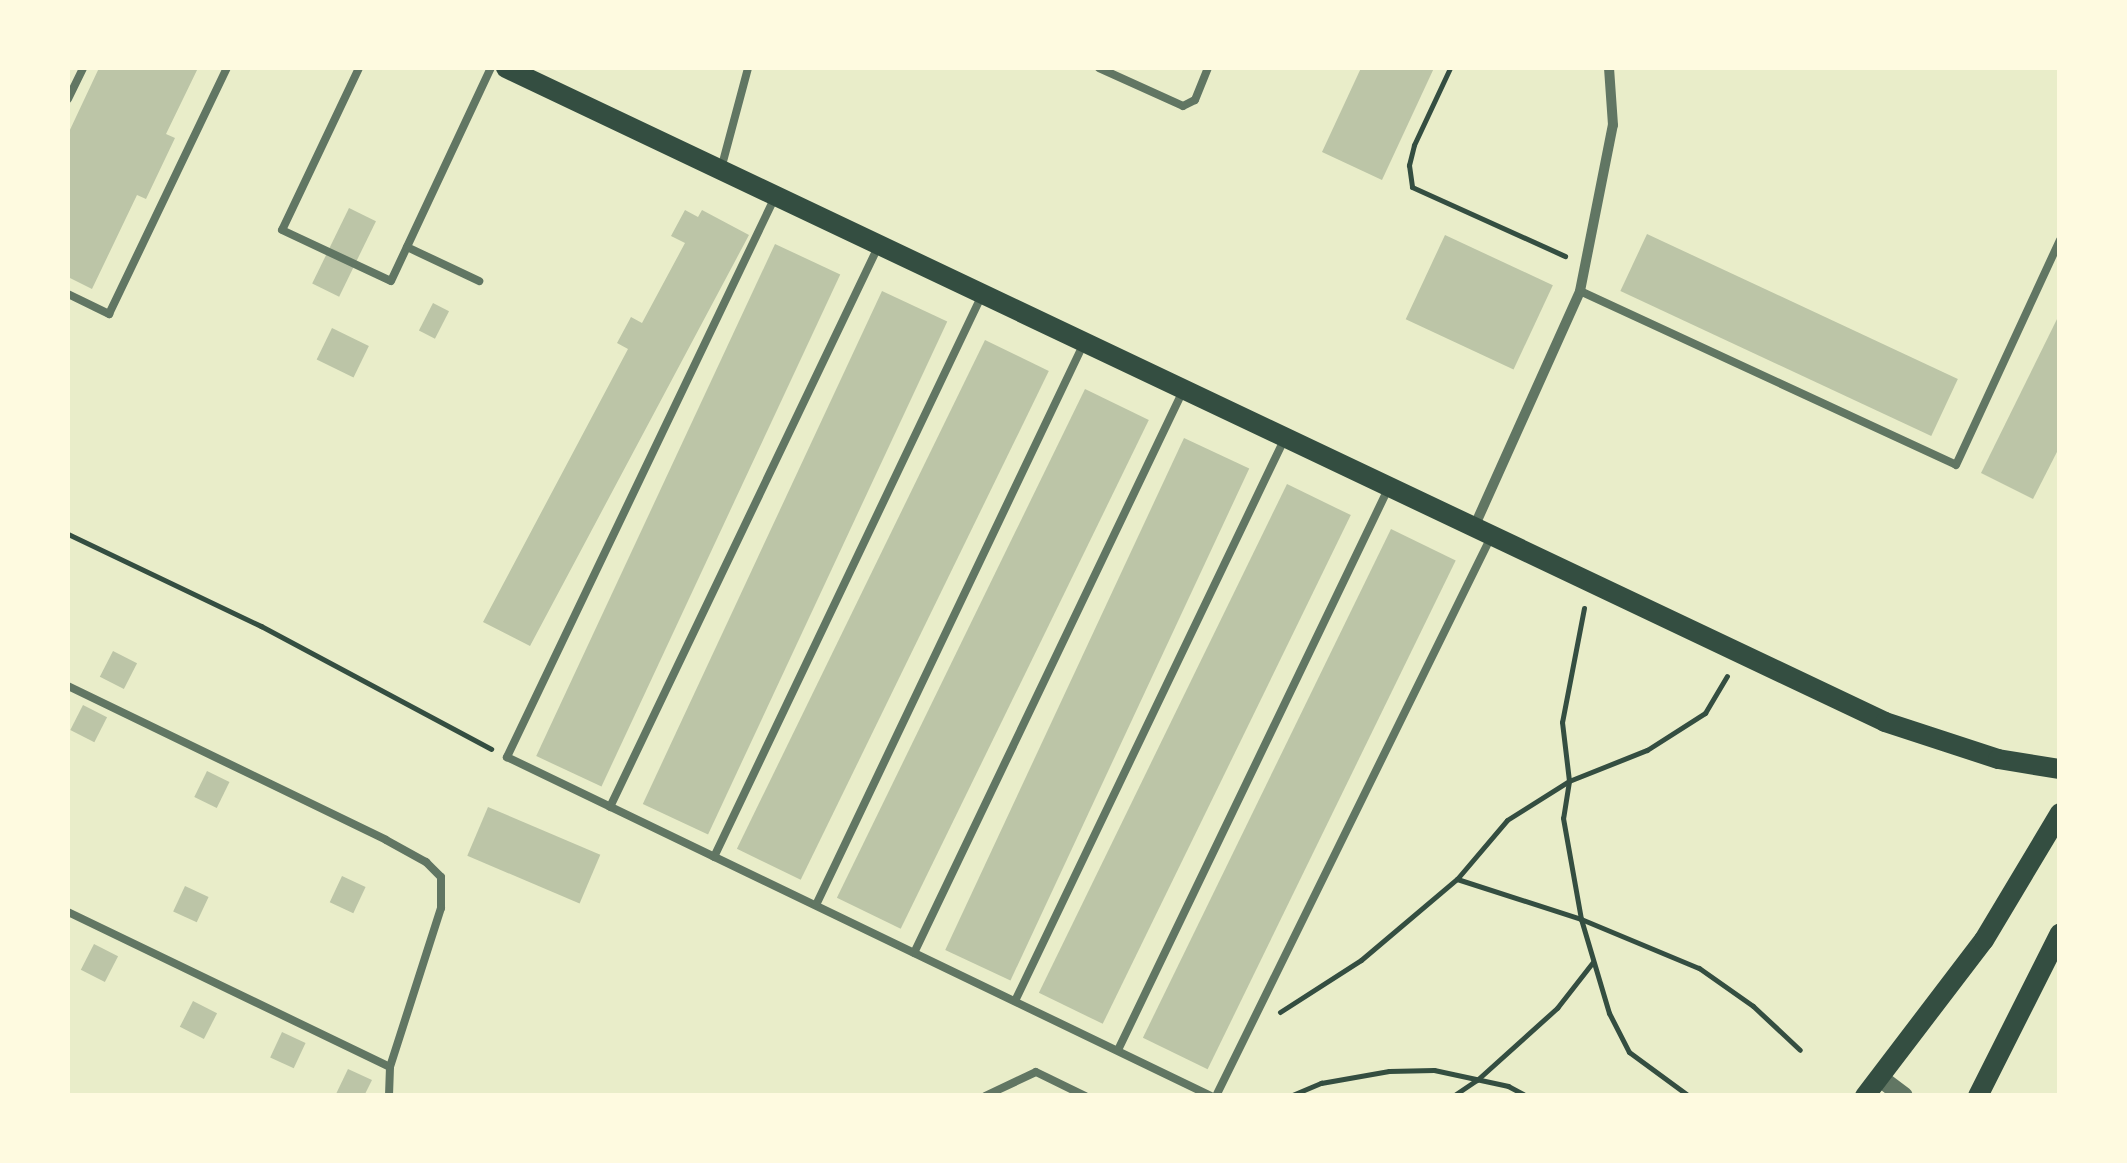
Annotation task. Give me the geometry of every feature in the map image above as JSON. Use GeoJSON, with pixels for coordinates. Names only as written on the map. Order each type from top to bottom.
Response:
{"type":"FeatureCollection","features":[{"type":"Feature","properties":{"kind":"main road"},"geometry":{"type":"LineString","coordinates":[[506,68],[1884,722],[1998,759],[2060,768]]}},
{"type":"Feature","properties":{"kind":"main road"},"geometry":{"type":"LineString","coordinates":[[1865,1096],[1984,940],[2060,813]]}},
{"type":"Feature","properties":{"kind":"main road"},"geometry":{"type":"LineString","coordinates":[[1978,1096],[2060,934]]}},
{"type":"Feature","properties":{"kind":"street"},"geometry":{"type":"LineString","coordinates":[[1484,529],[1580,290],[1613,125],[1609,68]]}},
{"type":"Feature","properties":{"kind":"street"},"geometry":{"type":"LineString","coordinates":[[1880,1078],[1904,1096]]}},
{"type":"Feature","properties":{"kind":"lane"},"geometry":{"type":"LineString","coordinates":[[68,99],[83,68]]}},
{"type":"Feature","properties":{"kind":"lane"},"geometry":{"type":"LineString","coordinates":[[68,294],[110,314],[227,68]]}},
{"type":"Feature","properties":{"kind":"lane"},"geometry":{"type":"LineString","coordinates":[[358,68],[282,230],[391,281],[491,68]]}},
{"type":"Feature","properties":{"kind":"lane"},"geometry":{"type":"LineString","coordinates":[[721,169],[748,68]]}},
{"type":"Feature","properties":{"kind":"lane"},"geometry":{"type":"LineString","coordinates":[[1099,68],[1184,106],[1195,100],[1208,68]]}},
{"type":"Feature","properties":{"kind":"lane"},"geometry":{"type":"LineString","coordinates":[[776,194],[507,758],[1214,1096],[1484,529]]}},
{"type":"Feature","properties":{"kind":"lane"},"geometry":{"type":"LineString","coordinates":[[1580,290],[1956,464],[2060,240]]}},
{"type":"Feature","properties":{"kind":"lane"},"geometry":{"type":"LineString","coordinates":[[610,807],[879,244]]}},
{"type":"Feature","properties":{"kind":"lane"},"geometry":{"type":"LineString","coordinates":[[407,247],[479,281]]}},
{"type":"Feature","properties":{"kind":"lane"},"geometry":{"type":"LineString","coordinates":[[714,856],[984,292]]}},
{"type":"Feature","properties":{"kind":"lane"},"geometry":{"type":"LineString","coordinates":[[816,905],[1085,340]]}},
{"type":"Feature","properties":{"kind":"lane"},"geometry":{"type":"LineString","coordinates":[[914,953],[1184,390]]}},
{"type":"Feature","properties":{"kind":"lane"},"geometry":{"type":"LineString","coordinates":[[1015,1001],[1285,439]]}},
{"type":"Feature","properties":{"kind":"lane"},"geometry":{"type":"LineString","coordinates":[[1118,1050],[1389,486]]}},
{"type":"Feature","properties":{"kind":"lane"},"geometry":{"type":"LineString","coordinates":[[68,686],[386,840],[426,862],[441,877],[441,908],[390,1067],[389,1096]]}},
{"type":"Feature","properties":{"kind":"lane"},"geometry":{"type":"LineString","coordinates":[[68,912],[390,1067]]}},
{"type":"Feature","properties":{"kind":"lane"},"geometry":{"type":"LineString","coordinates":[[985,1096],[1036,1072],[1085,1096]]}},
{"type":"Feature","properties":{"kind":"path"},"geometry":{"type":"LineString","coordinates":[[1450,68],[1414,145],[1409,164],[1412,187],[1585,266]]}},
{"type":"Feature","properties":{"kind":"path"},"geometry":{"type":"LineString","coordinates":[[68,534],[261,626],[507,758]]}},
{"type":"Feature","properties":{"kind":"path"},"geometry":{"type":"LineString","coordinates":[[1591,580],[1562,722],[1569,780],[1562,818],[1581,918],[1609,1012],[1630,1052],[1689,1096]]}},
{"type":"Feature","properties":{"kind":"path"},"geometry":{"type":"LineString","coordinates":[[1253,1020],[1291,1008],[1347,970],[1457,879],[1507,820],[1569,780],[1647,750],[1706,713],[1740,653]]}},
{"type":"Feature","properties":{"kind":"path"},"geometry":{"type":"LineString","coordinates":[[1457,879],[1581,918],[1699,968],[1753,1006],[1800,1050]]}},
{"type":"Feature","properties":{"kind":"path"},"geometry":{"type":"LineString","coordinates":[[1452,1096],[1477,1080],[1558,1008],[1593,962]]}},
{"type":"Feature","properties":{"kind":"path"},"geometry":{"type":"LineString","coordinates":[[1290,1096],[1321,1083],[1390,1070],[1434,1070],[1508,1086],[1527,1096]]}},
{"type":"Feature","properties":{"kind":"building"},"geometry":{"type":"Polygon","coordinates":[[[99,68],[198,68],[166,134],[175,138],[146,199],[137,195],[92,289],[68,277],[68,134],[99,68]]]}},
{"type":"Feature","properties":{"kind":"building"},"geometry":{"type":"Polygon","coordinates":[[[1361,68],[1434,68],[1382,180],[1322,152],[1361,68]]]}},
{"type":"Feature","properties":{"kind":"building"},"geometry":{"type":"Polygon","coordinates":[[[349,208],[376,221],[339,297],[312,283],[349,208]]]}},
{"type":"Feature","properties":{"kind":"building"},"geometry":{"type":"Polygon","coordinates":[[[685,210],[698,217],[702,210],[749,235],[530,646],[483,622],[628,349],[617,343],[631,317],[642,323],[685,243],[671,236],[685,210]]]}},
{"type":"Feature","properties":{"kind":"building"},"geometry":{"type":"Polygon","coordinates":[[[1647,234],[1958,379],[1931,436],[1620,291],[1647,234]]]}},
{"type":"Feature","properties":{"kind":"building"},"geometry":{"type":"Polygon","coordinates":[[[1445,235],[1553,285],[1514,370],[1406,319],[1445,235]]]}},
{"type":"Feature","properties":{"kind":"building"},"geometry":{"type":"Polygon","coordinates":[[[775,244],[840,274],[601,786],[536,756],[775,244]]]}},
{"type":"Feature","properties":{"kind":"building"},"geometry":{"type":"Polygon","coordinates":[[[882,291],[947,321],[708,834],[643,804],[882,291]]]}},
{"type":"Feature","properties":{"kind":"building"},"geometry":{"type":"Polygon","coordinates":[[[433,303],[449,311],[435,339],[419,331],[433,303]]]}},
{"type":"Feature","properties":{"kind":"building"},"geometry":{"type":"Polygon","coordinates":[[[2060,313],[2060,446],[2033,499],[1981,473],[2060,313]]]}},
{"type":"Feature","properties":{"kind":"building"},"geometry":{"type":"Polygon","coordinates":[[[332,328],[369,346],[354,377],[317,359],[332,328]]]}},
{"type":"Feature","properties":{"kind":"building"},"geometry":{"type":"Polygon","coordinates":[[[985,340],[1049,371],[801,880],[737,849],[985,340]]]}},
{"type":"Feature","properties":{"kind":"building"},"geometry":{"type":"Polygon","coordinates":[[[1085,389],[1149,420],[901,929],[837,898],[1085,389]]]}},
{"type":"Feature","properties":{"kind":"building"},"geometry":{"type":"Polygon","coordinates":[[[1184,438],[1249,468],[1010,980],[945,950],[1184,438]]]}},
{"type":"Feature","properties":{"kind":"building"},"geometry":{"type":"Polygon","coordinates":[[[1287,484],[1351,515],[1103,1024],[1039,993],[1287,484]]]}},
{"type":"Feature","properties":{"kind":"building"},"geometry":{"type":"Polygon","coordinates":[[[1391,529],[1456,561],[1208,1069],[1143,1038],[1391,529]]]}},
{"type":"Feature","properties":{"kind":"building"},"geometry":{"type":"Polygon","coordinates":[[[113,651],[137,663],[124,689],[100,677],[113,651]]]}},
{"type":"Feature","properties":{"kind":"building"},"geometry":{"type":"Polygon","coordinates":[[[83,705],[107,717],[94,742],[70,730],[83,705]]]}},
{"type":"Feature","properties":{"kind":"building"},"geometry":{"type":"Polygon","coordinates":[[[207,771],[229,782],[217,808],[194,797],[207,771]]]}},
{"type":"Feature","properties":{"kind":"building"},"geometry":{"type":"Polygon","coordinates":[[[488,807],[600,855],[580,903],[467,856],[488,807]]]}},
{"type":"Feature","properties":{"kind":"building"},"geometry":{"type":"Polygon","coordinates":[[[342,876],[366,887],[353,913],[330,902],[342,876]]]}},
{"type":"Feature","properties":{"kind":"building"},"geometry":{"type":"Polygon","coordinates":[[[185,886],[209,897],[197,922],[173,911],[185,886]]]}},
{"type":"Feature","properties":{"kind":"building"},"geometry":{"type":"Polygon","coordinates":[[[94,944],[118,956],[105,982],[81,970],[94,944]]]}},
{"type":"Feature","properties":{"kind":"building"},"geometry":{"type":"Polygon","coordinates":[[[193,1001],[217,1013],[204,1039],[180,1027],[193,1001]]]}},
{"type":"Feature","properties":{"kind":"building"},"geometry":{"type":"Polygon","coordinates":[[[282,1032],[306,1043],[294,1068],[270,1057],[282,1032]]]}},
{"type":"Feature","properties":{"kind":"building"},"geometry":{"type":"Polygon","coordinates":[[[348,1069],[372,1080],[364,1096],[336,1094],[348,1069]]]}}]}
